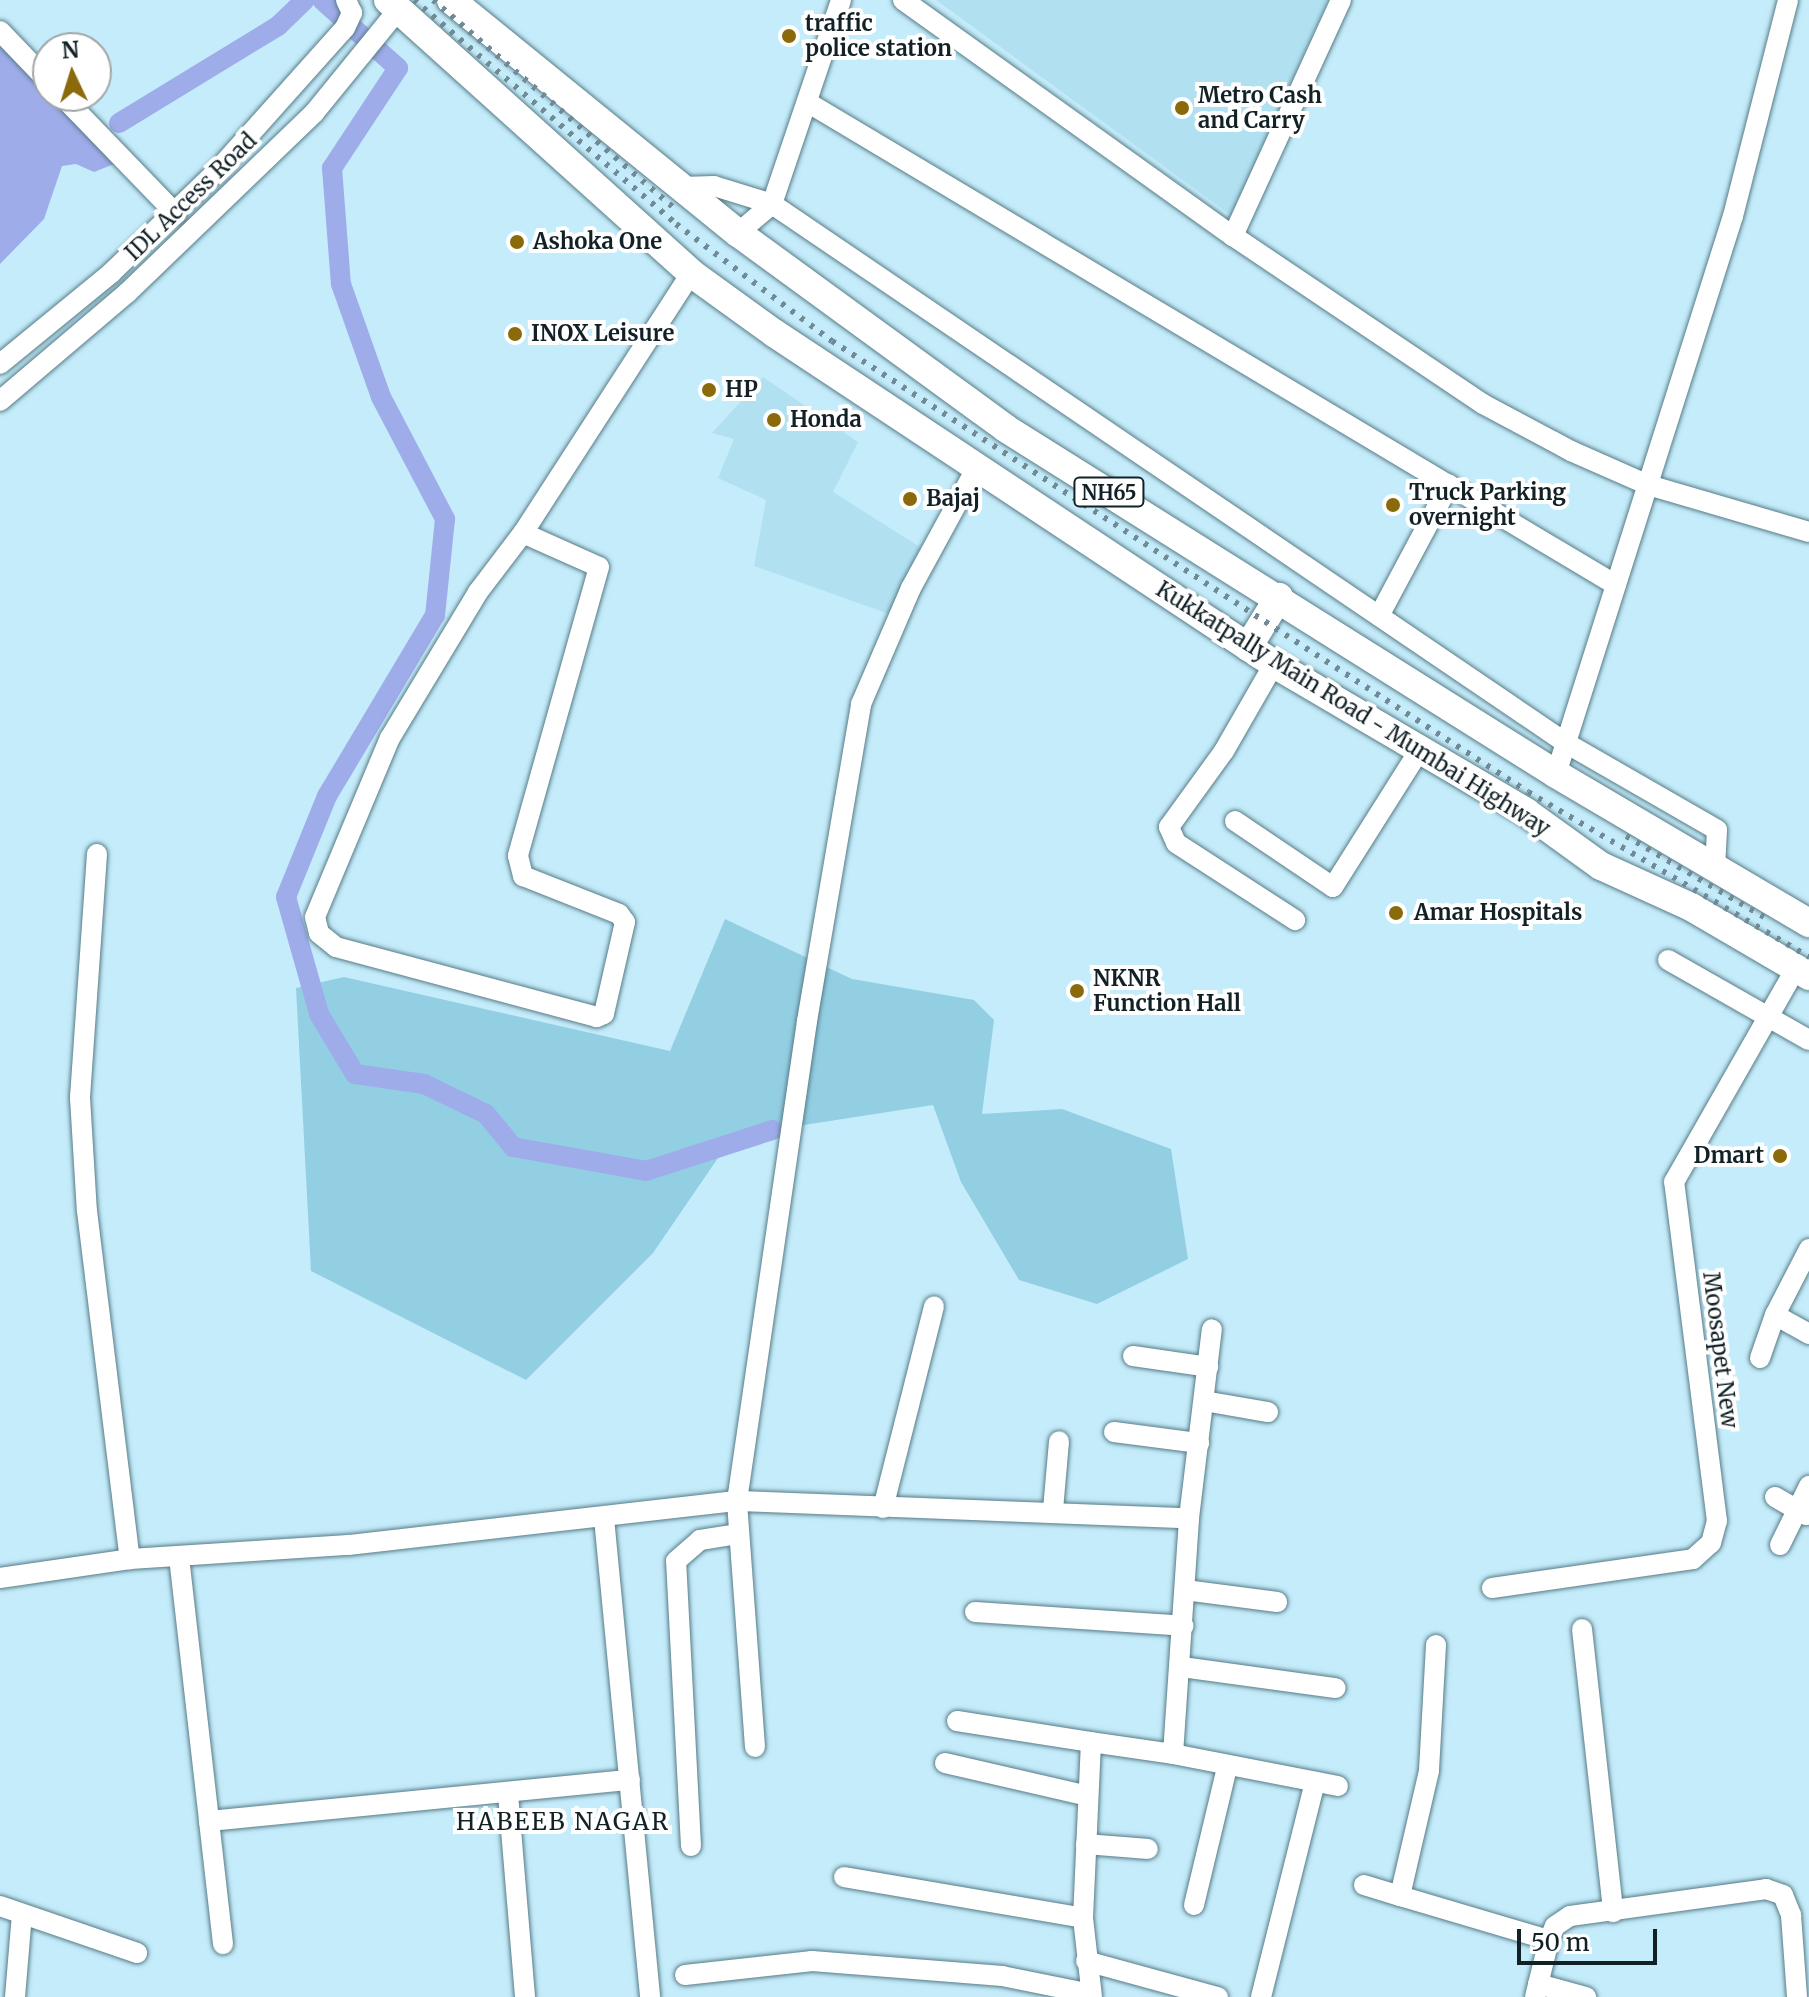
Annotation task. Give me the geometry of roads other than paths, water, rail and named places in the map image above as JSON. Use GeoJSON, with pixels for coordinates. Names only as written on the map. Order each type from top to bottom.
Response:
{"type":"FeatureCollection","features":[{"type":"Feature","properties":{"kind":"highway","name":"NH65"},"geometry":{"type":"LineString","coordinates":[[451,0],[738,233],[1005,428],[1279,597],[1556,774],[1715,864],[1809,923]]}},
{"type":"Feature","properties":{"kind":"highway","name":"Kukkatpally Main Road - Mumbai Highway"},"geometry":{"type":"LineString","coordinates":[[393,5],[691,273],[1274,664],[1526,812],[1601,866],[1691,907],[1803,972]]}},
{"type":"Feature","properties":{"kind":"highway"},"geometry":{"type":"LineString","coordinates":[[1248,647],[1279,597]]}},
{"type":"Feature","properties":{"kind":"street"},"geometry":{"type":"LineString","coordinates":[[738,233],[772,204],[841,0]]}},
{"type":"Feature","properties":{"kind":"street"},"geometry":{"type":"LineString","coordinates":[[903,0],[1233,236],[1483,404],[1648,485],[1809,532]]}},
{"type":"Feature","properties":{"kind":"street"},"geometry":{"type":"LineString","coordinates":[[1233,236],[1341,0]]}},
{"type":"Feature","properties":{"kind":"street"},"geometry":{"type":"LineString","coordinates":[[1556,774],[1733,216],[1788,0]]}},
{"type":"Feature","properties":{"kind":"street","name":"IDL Access Road"},"geometry":{"type":"LineString","coordinates":[[0,401],[127,293],[310,116],[379,32],[393,5]]}},
{"type":"Feature","properties":{"kind":"street"},"geometry":{"type":"LineString","coordinates":[[0,364],[176,214],[345,28],[349,6]]}},
{"type":"Feature","properties":{"kind":"street"},"geometry":{"type":"LineString","coordinates":[[0,31],[32,64]]}},
{"type":"Feature","properties":{"kind":"street"},"geometry":{"type":"LineString","coordinates":[[284,96],[310,116]]}},
{"type":"Feature","properties":{"kind":"street"},"geometry":{"type":"LineString","coordinates":[[807,102],[1616,585]]}},
{"type":"Feature","properties":{"kind":"street"},"geometry":{"type":"LineString","coordinates":[[77,112],[176,214]]}},
{"type":"Feature","properties":{"kind":"street"},"geometry":{"type":"LineString","coordinates":[[682,187],[714,186],[772,204],[1566,743],[1717,830],[1715,864]]}},
{"type":"Feature","properties":{"kind":"street"},"geometry":{"type":"LineString","coordinates":[[523,533],[599,567],[518,856],[523,876],[619,914],[625,922],[604,1014],[597,1017],[336,947],[319,933],[315,917],[390,738],[478,592],[523,533],[691,273]]}},
{"type":"Feature","properties":{"kind":"street"},"geometry":{"type":"LineString","coordinates":[[755,1747],[736,1534],[737,1501],[807,1021],[861,704],[911,588],[978,465]]}},
{"type":"Feature","properties":{"kind":"street"},"geometry":{"type":"LineString","coordinates":[[1379,616],[1449,485]]}},
{"type":"Feature","properties":{"kind":"street"},"geometry":{"type":"LineString","coordinates":[[1274,664],[1224,751],[1169,827],[1176,843],[1295,920]]}},
{"type":"Feature","properties":{"kind":"street"},"geometry":{"type":"LineString","coordinates":[[1235,821],[1333,887],[1419,751]]}},
{"type":"Feature","properties":{"kind":"street"},"geometry":{"type":"LineString","coordinates":[[97,854],[80,1098],[87,1211],[130,1559]]}},
{"type":"Feature","properties":{"kind":"street"},"geometry":{"type":"LineString","coordinates":[[1668,960],[1809,1040]]}},
{"type":"Feature","properties":{"kind":"street","name":"Moosapet New"},"geometry":{"type":"LineString","coordinates":[[1492,1588],[1693,1559],[1711,1543],[1717,1521],[1674,1182],[1768,1016],[1803,972]]}},
{"type":"Feature","properties":{"kind":"street"},"geometry":{"type":"LineString","coordinates":[[1760,1358],[1775,1315],[1809,1249]]}},
{"type":"Feature","properties":{"kind":"street"},"geometry":{"type":"LineString","coordinates":[[883,1508],[934,1306]]}},
{"type":"Feature","properties":{"kind":"street"},"geometry":{"type":"LineString","coordinates":[[1775,1315],[1809,1334]]}},
{"type":"Feature","properties":{"kind":"street"},"geometry":{"type":"LineString","coordinates":[[1173,1754],[1182,1667],[1189,1518],[1212,1329]]}},
{"type":"Feature","properties":{"kind":"street"},"geometry":{"type":"LineString","coordinates":[[1133,1356],[1208,1367]]}},
{"type":"Feature","properties":{"kind":"street"},"geometry":{"type":"LineString","coordinates":[[1204,1401],[1268,1412]]}},
{"type":"Feature","properties":{"kind":"street"},"geometry":{"type":"LineString","coordinates":[[1114,1432],[1199,1443]]}},
{"type":"Feature","properties":{"kind":"street"},"geometry":{"type":"LineString","coordinates":[[1053,1510],[1059,1441]]}},
{"type":"Feature","properties":{"kind":"street"},"geometry":{"type":"LineString","coordinates":[[1780,1545],[1803,1514],[1809,1486]]}},
{"type":"Feature","properties":{"kind":"street"},"geometry":{"type":"LineString","coordinates":[[1775,1497],[1803,1514]]}},
{"type":"Feature","properties":{"kind":"street"},"geometry":{"type":"LineString","coordinates":[[0,1578],[130,1559],[349,1545],[737,1501],[883,1508],[1053,1510],[1189,1518]]}},
{"type":"Feature","properties":{"kind":"street"},"geometry":{"type":"LineString","coordinates":[[604,1518],[650,1997]]}},
{"type":"Feature","properties":{"kind":"street"},"geometry":{"type":"LineString","coordinates":[[691,1846],[676,1561],[700,1540],[736,1534]]}},
{"type":"Feature","properties":{"kind":"street"},"geometry":{"type":"LineString","coordinates":[[179,1557],[223,1944]]}},
{"type":"Feature","properties":{"kind":"street"},"geometry":{"type":"LineString","coordinates":[[1185,1590],[1277,1602]]}},
{"type":"Feature","properties":{"kind":"street"},"geometry":{"type":"LineString","coordinates":[[975,1612],[1184,1626]]}},
{"type":"Feature","properties":{"kind":"street"},"geometry":{"type":"LineString","coordinates":[[1582,1629],[1613,1912]]}},
{"type":"Feature","properties":{"kind":"street"},"geometry":{"type":"LineString","coordinates":[[1400,1896],[1429,1771],[1436,1645]]}},
{"type":"Feature","properties":{"kind":"street"},"geometry":{"type":"LineString","coordinates":[[1182,1667],[1336,1688]]}},
{"type":"Feature","properties":{"kind":"street"},"geometry":{"type":"LineString","coordinates":[[957,1721],[1004,1724],[1091,1742],[1173,1754],[1227,1768],[1338,1786]]}},
{"type":"Feature","properties":{"kind":"street"},"geometry":{"type":"LineString","coordinates":[[685,1975],[812,1961],[1002,1976],[1092,1996],[1083,1918],[1091,1742]]}},
{"type":"Feature","properties":{"kind":"street"},"geometry":{"type":"LineString","coordinates":[[945,1763],[1088,1796]]}},
{"type":"Feature","properties":{"kind":"street"},"geometry":{"type":"LineString","coordinates":[[1194,1905],[1227,1768]]}},
{"type":"Feature","properties":{"kind":"street"},"geometry":{"type":"LineString","coordinates":[[209,1821],[630,1780]]}},
{"type":"Feature","properties":{"kind":"street"},"geometry":{"type":"LineString","coordinates":[[1261,1997],[1315,1782]]}},
{"type":"Feature","properties":{"kind":"street"},"geometry":{"type":"LineString","coordinates":[[508,1794],[525,1997]]}},
{"type":"Feature","properties":{"kind":"street"},"geometry":{"type":"LineString","coordinates":[[1086,1844],[1148,1849]]}},
{"type":"Feature","properties":{"kind":"street"},"geometry":{"type":"LineString","coordinates":[[844,1877],[1083,1918]]}},
{"type":"Feature","properties":{"kind":"street"},"geometry":{"type":"LineString","coordinates":[[1364,1885],[1549,1940]]}},
{"type":"Feature","properties":{"kind":"street"},"geometry":{"type":"LineString","coordinates":[[1586,1997],[1536,1990],[1555,1926],[1570,1916],[1766,1889],[1783,1895],[1791,1915],[1797,1997]]}},
{"type":"Feature","properties":{"kind":"street"},"geometry":{"type":"LineString","coordinates":[[0,1906],[137,1953]]}},
{"type":"Feature","properties":{"kind":"street"},"geometry":{"type":"LineString","coordinates":[[15,1997],[22,1914]]}},
{"type":"Feature","properties":{"kind":"street"},"geometry":{"type":"LineString","coordinates":[[1086,1961],[1218,1997]]}},
{"type":"Feature","properties":{"kind":"waterway"},"geometry":{"type":"LineString","coordinates":[[119,123],[278,26],[305,0]]}},
{"type":"Feature","properties":{"kind":"waterway"},"geometry":{"type":"LineString","coordinates":[[322,0],[398,68],[332,168],[341,284],[381,397],[445,519],[435,615],[327,796],[286,897],[319,1014],[355,1074],[424,1084],[486,1114],[513,1147],[646,1171],[772,1130]]}},
{"type":"Feature","properties":{"kind":"railway"},"geometry":{"type":"LineString","coordinates":[[414,0],[676,224],[832,341],[1528,792],[1809,957]]}},
{"type":"Feature","properties":{"kind":"railway"},"geometry":{"type":"LineString","coordinates":[[433,0],[675,209]]}},
{"type":"Feature","properties":{"kind":"railway"},"geometry":{"type":"LineString","coordinates":[[1626,836],[1764,917]]}},
{"type":"Feature","properties":{"kind":"place","name":"traffic police station"},"geometry":{"type":"Point","coordinates":[789,36]}},
{"type":"Feature","properties":{"kind":"place","name":"Metro Cash and Carry"},"geometry":{"type":"Point","coordinates":[1182,108]}},
{"type":"Feature","properties":{"kind":"place","name":"Ashoka One"},"geometry":{"type":"Point","coordinates":[517,242]}},
{"type":"Feature","properties":{"kind":"place","name":"INOX Leisure"},"geometry":{"type":"Point","coordinates":[515,334]}},
{"type":"Feature","properties":{"kind":"place","name":"HP"},"geometry":{"type":"Point","coordinates":[709,390]}},
{"type":"Feature","properties":{"kind":"place","name":"Honda"},"geometry":{"type":"Point","coordinates":[774,420]}},
{"type":"Feature","properties":{"kind":"place","name":"Bajaj"},"geometry":{"type":"Point","coordinates":[910,499]}},
{"type":"Feature","properties":{"kind":"place","name":"Truck Parking overnight"},"geometry":{"type":"Point","coordinates":[1393,505]}},
{"type":"Feature","properties":{"kind":"place","name":"Amar Hospitals"},"geometry":{"type":"Point","coordinates":[1396,913]}},
{"type":"Feature","properties":{"kind":"place","name":"NKNR Function Hall"},"geometry":{"type":"Point","coordinates":[1077,991]}},
{"type":"Feature","properties":{"kind":"place","name":"Dmart"},"geometry":{"type":"Point","coordinates":[1780,1156]}},
{"type":"Feature","properties":{"kind":"district","name":"HABEEB NAGAR"},"geometry":{"type":"Point","coordinates":[563,1822]}}]}
